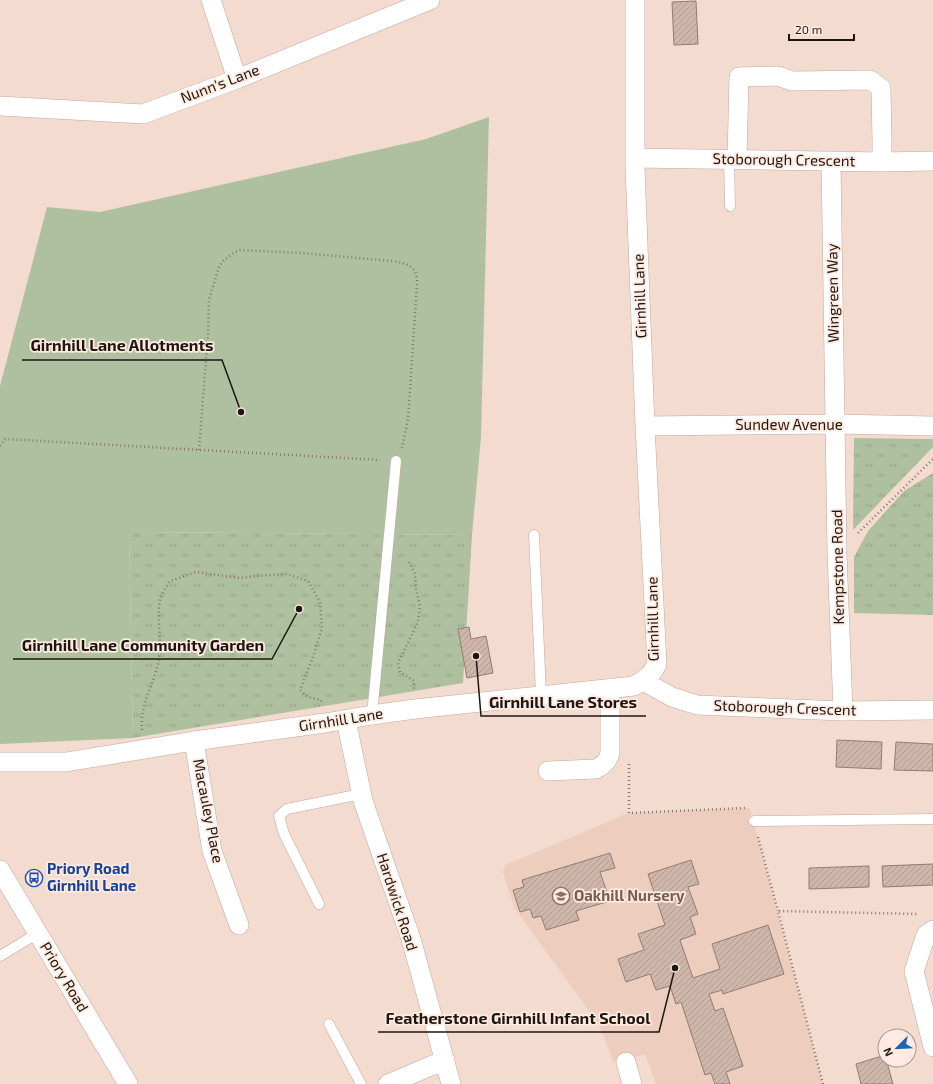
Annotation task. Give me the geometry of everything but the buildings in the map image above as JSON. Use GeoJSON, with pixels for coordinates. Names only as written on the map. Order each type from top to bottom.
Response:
{"type":"FeatureCollection","features":[{"type":"Feature","properties":{"kind":"street"},"geometry":{"type":"LineString","coordinates":[[211,0],[237,78]]}},
{"type":"Feature","properties":{"kind":"street","name":"Nunn's Lane"},"geometry":{"type":"LineString","coordinates":[[0,106],[143,114],[237,78],[430,0]]}},
{"type":"Feature","properties":{"kind":"street","name":"Girnhill Lane"},"geometry":{"type":"LineString","coordinates":[[0,762],[66,762],[194,741],[415,709],[634,686],[652,674],[657,664],[645,426],[635,158],[635,0]]}},
{"type":"Feature","properties":{"kind":"street"},"geometry":{"type":"LineString","coordinates":[[733,160],[739,76],[778,76],[792,81],[870,80],[881,88],[882,162]]}},
{"type":"Feature","properties":{"kind":"street","name":"Stoborough Crescent"},"geometry":{"type":"LineString","coordinates":[[635,158],[882,162],[933,161]]}},
{"type":"Feature","properties":{"kind":"street","name":"Wingreen Way"},"geometry":{"type":"LineString","coordinates":[[831,161],[836,424]]}},
{"type":"Feature","properties":{"kind":"street","name":"Sundew Avenue"},"geometry":{"type":"LineString","coordinates":[[645,426],[836,424],[933,426]]}},
{"type":"Feature","properties":{"kind":"street","name":"Kempstone Road"},"geometry":{"type":"LineString","coordinates":[[836,424],[837,553],[843,710]]}},
{"type":"Feature","properties":{"kind":"street","name":"Stoborough Crescent"},"geometry":{"type":"LineString","coordinates":[[643,681],[672,697],[697,705],[843,710],[933,710]]}},
{"type":"Feature","properties":{"kind":"street"},"geometry":{"type":"LineString","coordinates":[[548,771],[596,769],[608,760],[610,753],[610,688]]}},
{"type":"Feature","properties":{"kind":"street","name":"Hardwick Road"},"geometry":{"type":"LineString","coordinates":[[346,720],[361,794],[410,939],[451,1084]]}},
{"type":"Feature","properties":{"kind":"street","name":"Macauley Place"},"geometry":{"type":"LineString","coordinates":[[194,741],[212,851],[239,926]]}},
{"type":"Feature","properties":{"kind":"street","name":"Priory Road"},"geometry":{"type":"LineString","coordinates":[[0,870],[128,1084]]}},
{"type":"Feature","properties":{"kind":"street"},"geometry":{"type":"LineString","coordinates":[[929,922],[914,971],[933,1047]]}},
{"type":"Feature","properties":{"kind":"street"},"geometry":{"type":"LineString","coordinates":[[388,1084],[445,1060]]}},
{"type":"Feature","properties":{"kind":"street"},"geometry":{"type":"LineString","coordinates":[[626,1062],[632,1084]]}},
{"type":"Feature","properties":{"kind":"lane"},"geometry":{"type":"LineString","coordinates":[[730,206],[733,160]]}},
{"type":"Feature","properties":{"kind":"lane"},"geometry":{"type":"LineString","coordinates":[[372,715],[396,461]]}},
{"type":"Feature","properties":{"kind":"lane"},"geometry":{"type":"LineString","coordinates":[[534,535],[541,695]]}},
{"type":"Feature","properties":{"kind":"lane"},"geometry":{"type":"LineString","coordinates":[[319,904],[283,830],[279,816],[287,809],[361,794]]}},
{"type":"Feature","properties":{"kind":"lane"},"geometry":{"type":"LineString","coordinates":[[754,821],[933,819]]}},
{"type":"Feature","properties":{"kind":"lane"},"geometry":{"type":"LineString","coordinates":[[0,956],[38,933]]}},
{"type":"Feature","properties":{"kind":"lane"},"geometry":{"type":"LineString","coordinates":[[328,1024],[361,1084]]}},
{"type":"Feature","properties":{"kind":"path"},"geometry":{"type":"LineString","coordinates":[[0,446],[6,439],[199,450],[396,461],[403,446],[408,419],[418,277],[413,268],[404,263],[302,252],[240,250],[230,255],[220,265],[209,300],[208,334],[199,450]]}},
{"type":"Feature","properties":{"kind":"path"},"geometry":{"type":"LineString","coordinates":[[837,553],[933,459]]}},
{"type":"Feature","properties":{"kind":"path"},"geometry":{"type":"LineString","coordinates":[[409,562],[415,574],[416,589],[420,606],[418,622],[398,663],[400,672],[414,681],[415,709]]}},
{"type":"Feature","properties":{"kind":"path"},"geometry":{"type":"LineString","coordinates":[[145,749],[141,720],[144,705],[155,676],[160,652],[160,598],[170,581],[196,572],[239,578],[287,574],[308,581],[320,602],[322,628],[313,657],[300,690],[308,698],[321,700],[325,723]]}},
{"type":"Feature","properties":{"kind":"path"},"geometry":{"type":"LineString","coordinates":[[629,757],[629,813],[750,808],[823,1084]]}},
{"type":"Feature","properties":{"kind":"path"},"geometry":{"type":"LineString","coordinates":[[778,912],[929,922]]}},
{"type":"Feature","properties":{"kind":"shaded area"},"geometry":{"type":"Polygon","coordinates":[[[750,808],[823,1084],[656,1084],[645,1054],[614,1063],[599,1025],[514,907],[503,873],[505,865],[629,813],[750,808]]]}},
{"type":"Feature","properties":{"kind":"green space"},"geometry":{"type":"Polygon","coordinates":[[[489,117],[481,437],[472,535],[129,532],[133,738],[0,744],[0,386],[47,207],[100,212],[426,139],[489,117]]]}},
{"type":"Feature","properties":{"kind":"green space"},"geometry":{"type":"Polygon","coordinates":[[[854,438],[933,439],[933,447],[853,530],[854,438]]]}},
{"type":"Feature","properties":{"kind":"green space"},"geometry":{"type":"Polygon","coordinates":[[[933,473],[933,615],[854,613],[854,557],[868,531],[904,491],[933,473]]]}},
{"type":"Feature","properties":{"kind":"green space"},"geometry":{"type":"Polygon","coordinates":[[[129,532],[472,535],[463,683],[133,738],[129,532]]]}},
{"type":"Feature","properties":{"kind":"place","name":"Girnhill Lane Allotments"},"geometry":{"type":"Point","coordinates":[241,412]}},
{"type":"Feature","properties":{"kind":"place","name":"Girnhill Lane Community Garden"},"geometry":{"type":"Point","coordinates":[299,609]}},
{"type":"Feature","properties":{"kind":"place","name":"Girnhill Lane Stores"},"geometry":{"type":"Point","coordinates":[476,656]}},
{"type":"Feature","properties":{"kind":"place","name":"Priory Road Girnhill Lane"},"geometry":{"type":"Point","coordinates":[34,878]}},
{"type":"Feature","properties":{"kind":"place","name":"Oakhill Nursery"},"geometry":{"type":"Point","coordinates":[561,896]}},
{"type":"Feature","properties":{"kind":"place","name":"Featherstone Girnhill Infant School"},"geometry":{"type":"Point","coordinates":[675,968]}}]}
